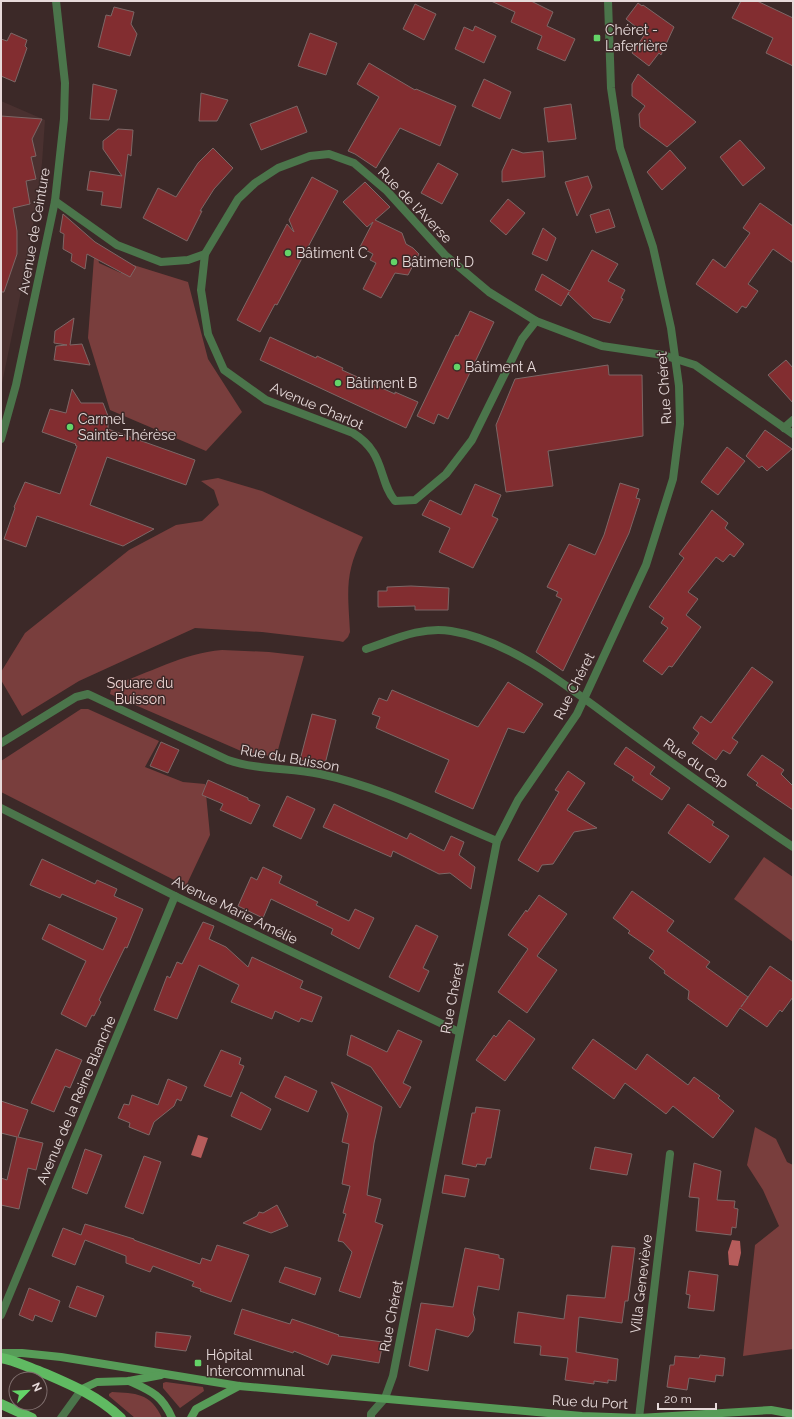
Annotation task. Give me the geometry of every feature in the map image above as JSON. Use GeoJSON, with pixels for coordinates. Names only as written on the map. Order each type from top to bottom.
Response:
{"type":"FeatureCollection","features":[{"type":"Feature","properties":{"kind":"main road"},"geometry":{"type":"LineString","coordinates":[[1,1358],[24,1365],[82,1389],[106,1404],[121,1418]]}},
{"type":"Feature","properties":{"kind":"main road"},"geometry":{"type":"LineString","coordinates":[[1,1404],[32,1418]]}},
{"type":"Feature","properties":{"kind":"street","name":"Avenue de Ceinture"},"geometry":{"type":"LineString","coordinates":[[1,439],[16,385],[55,201],[64,119],[65,83],[56,1]]}},
{"type":"Feature","properties":{"kind":"street","name":"Rue Chéret"},"geometry":{"type":"LineString","coordinates":[[385,1398],[393,1376],[496,841],[518,800],[577,714],[646,565],[672,479],[680,424],[676,359],[671,328],[653,247],[620,148],[611,88],[608,1]]}},
{"type":"Feature","properties":{"kind":"street","name":"Rue de l'Averse"},"geometry":{"type":"LineString","coordinates":[[205,254],[238,199],[255,183],[278,168],[310,156],[329,154],[354,163],[387,191],[445,256],[489,292],[536,321],[602,346],[663,355],[695,365],[793,434]]}},
{"type":"Feature","properties":{"kind":"street"},"geometry":{"type":"LineString","coordinates":[[55,201],[117,245],[161,262],[188,260],[205,254]]}},
{"type":"Feature","properties":{"kind":"street","name":"Avenue Charlot"},"geometry":{"type":"LineString","coordinates":[[205,254],[201,290],[208,334],[224,370],[266,400],[353,433],[365,442],[374,453],[388,491],[395,501],[414,500],[446,474],[472,440],[522,339],[536,321]]}},
{"type":"Feature","properties":{"kind":"street"},"geometry":{"type":"LineString","coordinates":[[784,428],[793,420]]}},
{"type":"Feature","properties":{"kind":"street","name":"Rue du Cap"},"geometry":{"type":"LineString","coordinates":[[366,649],[428,630],[449,631],[474,636],[520,657],[584,699],[793,847]]}},
{"type":"Feature","properties":{"kind":"street","name":"Rue du Buisson"},"geometry":{"type":"LineString","coordinates":[[1,744],[76,697],[83,694],[88,694],[228,760],[240,764],[320,774],[366,786],[496,841]]}},
{"type":"Feature","properties":{"kind":"street","name":"Avenue Marie Amélie"},"geometry":{"type":"LineString","coordinates":[[1,808],[175,896],[459,1032]]}},
{"type":"Feature","properties":{"kind":"street","name":"Avenue de la Reine Blanche"},"geometry":{"type":"LineString","coordinates":[[1,1315],[175,896]]}},
{"type":"Feature","properties":{"kind":"street","name":"Villa Geneviève"},"geometry":{"type":"LineString","coordinates":[[639,1418],[670,1154]]}},
{"type":"Feature","properties":{"kind":"street"},"geometry":{"type":"LineString","coordinates":[[1,1353],[22,1352],[239,1386]]}},
{"type":"Feature","properties":{"kind":"street"},"geometry":{"type":"LineString","coordinates":[[61,1418],[82,1389],[97,1382],[129,1381],[168,1374]]}},
{"type":"Feature","properties":{"kind":"street"},"geometry":{"type":"LineString","coordinates":[[129,1381],[154,1392],[167,1407],[172,1418]]}},
{"type":"Feature","properties":{"kind":"street"},"geometry":{"type":"LineString","coordinates":[[191,1418],[196,1409],[239,1386]]}},
{"type":"Feature","properties":{"kind":"street","name":"Rue du Port"},"geometry":{"type":"LineString","coordinates":[[239,1386],[582,1416],[639,1418],[771,1410],[793,1414]]}},
{"type":"Feature","properties":{"kind":"street"},"geometry":{"type":"LineString","coordinates":[[371,1418],[371,1414],[385,1398]]}},
{"type":"Feature","properties":{"kind":"shaded area"},"geometry":{"type":"Polygon","coordinates":[[[1,101],[45,120],[42,163],[29,253],[1,388],[1,101]]]}},
{"type":"Feature","properties":{"kind":"shaded area"},"geometry":{"type":"Polygon","coordinates":[[[198,1135],[208,1138],[201,1158],[191,1155],[198,1135]]]}},
{"type":"Feature","properties":{"kind":"shaded area"},"geometry":{"type":"Polygon","coordinates":[[[732,1240],[740,1241],[741,1253],[738,1266],[729,1265],[728,1252],[732,1240]]]}},
{"type":"Feature","properties":{"kind":"green space"},"geometry":{"type":"Polygon","coordinates":[[[95,244],[99,263],[121,273],[127,263],[188,282],[208,359],[242,412],[206,451],[110,410],[88,338],[95,244]]]}},
{"type":"Feature","properties":{"kind":"green space"},"geometry":{"type":"Polygon","coordinates":[[[218,478],[262,491],[363,537],[357,550],[350,573],[348,594],[350,632],[348,637],[343,642],[262,632],[195,628],[79,681],[22,716],[1,680],[1,672],[25,633],[129,550],[176,525],[202,521],[219,505],[214,490],[201,481],[218,478]]]}},
{"type":"Feature","properties":{"kind":"green space","name":"Square du Buisson"},"geometry":{"type":"Polygon","coordinates":[[[222,650],[269,652],[304,656],[276,757],[241,751],[110,694],[112,685],[179,659],[222,650]]]}},
{"type":"Feature","properties":{"kind":"green space"},"geometry":{"type":"Polygon","coordinates":[[[81,709],[88,709],[159,741],[145,767],[183,782],[205,784],[210,835],[186,886],[1,792],[1,761],[81,709]]]}},
{"type":"Feature","properties":{"kind":"green space"},"geometry":{"type":"Polygon","coordinates":[[[764,857],[793,877],[793,942],[734,899],[764,857]]]}},
{"type":"Feature","properties":{"kind":"green space"},"geometry":{"type":"Polygon","coordinates":[[[755,1127],[776,1139],[787,1162],[793,1165],[793,1349],[743,1356],[755,1245],[779,1226],[763,1190],[747,1165],[755,1127]]]}},
{"type":"Feature","properties":{"kind":"green space"},"geometry":{"type":"Polygon","coordinates":[[[166,1382],[203,1387],[204,1391],[180,1408],[163,1388],[163,1383],[166,1382]]]}},
{"type":"Feature","properties":{"kind":"green space"},"geometry":{"type":"Polygon","coordinates":[[[112,1392],[142,1396],[153,1404],[162,1418],[135,1418],[109,1396],[112,1392]]]}},
{"type":"Feature","properties":{"kind":"building"},"geometry":{"type":"Polygon","coordinates":[[[491,1],[531,1],[553,12],[547,26],[575,39],[565,61],[537,49],[542,36],[511,22],[515,12],[491,1]]]}},
{"type":"Feature","properties":{"kind":"building"},"geometry":{"type":"Polygon","coordinates":[[[741,1],[757,1],[793,18],[793,66],[766,53],[773,38],[732,18],[741,1]]]}},
{"type":"Feature","properties":{"kind":"building"},"geometry":{"type":"Polygon","coordinates":[[[638,3],[674,27],[661,55],[659,53],[649,66],[632,53],[645,34],[626,19],[638,3]]]}},
{"type":"Feature","properties":{"kind":"building"},"geometry":{"type":"Polygon","coordinates":[[[415,4],[436,14],[424,40],[403,29],[415,4]]]}},
{"type":"Feature","properties":{"kind":"building"},"geometry":{"type":"Polygon","coordinates":[[[114,7],[134,12],[131,24],[137,34],[130,56],[98,47],[106,15],[111,16],[114,7]]]}},
{"type":"Feature","properties":{"kind":"building"},"geometry":{"type":"Polygon","coordinates":[[[475,26],[496,36],[484,63],[455,49],[464,27],[473,31],[475,26]]]}},
{"type":"Feature","properties":{"kind":"building"},"geometry":{"type":"Polygon","coordinates":[[[11,33],[27,40],[25,46],[27,48],[15,82],[1,76],[1,39],[7,41],[11,33]]]}},
{"type":"Feature","properties":{"kind":"building"},"geometry":{"type":"Polygon","coordinates":[[[310,33],[337,43],[326,75],[298,66],[310,33]]]}},
{"type":"Feature","properties":{"kind":"building"},"geometry":{"type":"Polygon","coordinates":[[[369,63],[415,90],[416,89],[456,106],[440,146],[400,128],[376,168],[348,151],[379,97],[357,84],[369,63]]]}},
{"type":"Feature","properties":{"kind":"building"},"geometry":{"type":"Polygon","coordinates":[[[638,74],[696,122],[667,147],[640,127],[639,114],[645,106],[632,96],[632,84],[638,74]]]}},
{"type":"Feature","properties":{"kind":"building"},"geometry":{"type":"Polygon","coordinates":[[[484,79],[511,92],[500,119],[472,106],[484,79]]]}},
{"type":"Feature","properties":{"kind":"building"},"geometry":{"type":"Polygon","coordinates":[[[93,84],[117,90],[109,120],[90,119],[93,84]]]}},
{"type":"Feature","properties":{"kind":"building"},"geometry":{"type":"Polygon","coordinates":[[[201,93],[228,100],[217,121],[199,121],[201,93]]]}},
{"type":"Feature","properties":{"kind":"building"},"geometry":{"type":"Polygon","coordinates":[[[571,104],[576,139],[548,142],[544,108],[571,104]]]}},
{"type":"Feature","properties":{"kind":"building"},"geometry":{"type":"Polygon","coordinates":[[[297,106],[307,132],[261,150],[250,124],[297,106]]]}},
{"type":"Feature","properties":{"kind":"building"},"geometry":{"type":"Polygon","coordinates":[[[1,116],[42,119],[32,139],[36,156],[31,157],[36,179],[26,181],[30,204],[13,208],[17,231],[17,254],[4,292],[1,292],[1,116]]]}},
{"type":"Feature","properties":{"kind":"building"},"geometry":{"type":"Polygon","coordinates":[[[118,129],[133,130],[131,156],[128,154],[121,208],[101,205],[103,192],[87,190],[90,171],[122,176],[103,149],[103,141],[118,129]]]}},
{"type":"Feature","properties":{"kind":"building"},"geometry":{"type":"Polygon","coordinates":[[[740,140],[765,168],[743,186],[720,157],[740,140]]]}},
{"type":"Feature","properties":{"kind":"building"},"geometry":{"type":"Polygon","coordinates":[[[213,148],[233,168],[214,189],[200,211],[202,211],[187,241],[143,218],[158,188],[176,197],[198,163],[213,148]]]}},
{"type":"Feature","properties":{"kind":"building"},"geometry":{"type":"Polygon","coordinates":[[[512,149],[523,153],[543,151],[545,177],[502,182],[502,171],[512,149]]]}},
{"type":"Feature","properties":{"kind":"building"},"geometry":{"type":"Polygon","coordinates":[[[670,150],[686,168],[662,190],[647,172],[670,150]]]}},
{"type":"Feature","properties":{"kind":"building"},"geometry":{"type":"Polygon","coordinates":[[[438,163],[458,174],[442,204],[421,193],[438,163]]]}},
{"type":"Feature","properties":{"kind":"building"},"geometry":{"type":"Polygon","coordinates":[[[588,176],[592,187],[577,216],[565,182],[588,176]]]}},
{"type":"Feature","properties":{"kind":"building","name":"Bâtiment C"},"geometry":{"type":"Polygon","coordinates":[[[312,177],[338,191],[277,305],[275,304],[260,332],[237,320],[287,224],[294,232],[289,220],[312,177]]]}},
{"type":"Feature","properties":{"kind":"building","name":"Bâtiment D"},"geometry":{"type":"Polygon","coordinates":[[[365,182],[390,207],[375,220],[402,233],[406,244],[419,254],[408,275],[395,273],[381,298],[363,289],[376,263],[370,260],[373,254],[360,247],[373,222],[367,227],[343,202],[365,182]]]}},
{"type":"Feature","properties":{"kind":"building"},"geometry":{"type":"Polygon","coordinates":[[[508,199],[525,213],[506,235],[490,221],[508,199]]]}},
{"type":"Feature","properties":{"kind":"building"},"geometry":{"type":"Polygon","coordinates":[[[760,203],[793,226],[793,263],[773,249],[748,284],[758,291],[746,308],[742,306],[737,313],[696,284],[713,259],[725,268],[750,233],[743,228],[760,203]]]}},
{"type":"Feature","properties":{"kind":"building"},"geometry":{"type":"Polygon","coordinates":[[[609,209],[615,227],[596,233],[590,215],[609,209]]]}},
{"type":"Feature","properties":{"kind":"building"},"geometry":{"type":"Polygon","coordinates":[[[63,214],[95,242],[136,267],[130,277],[87,254],[85,269],[71,261],[72,254],[63,249],[64,234],[60,232],[63,214]]]}},
{"type":"Feature","properties":{"kind":"building"},"geometry":{"type":"Polygon","coordinates":[[[543,228],[556,238],[547,261],[532,254],[543,228]]]}},
{"type":"Feature","properties":{"kind":"building"},"geometry":{"type":"Polygon","coordinates":[[[592,250],[618,264],[608,281],[625,290],[621,298],[623,299],[610,323],[593,318],[568,294],[569,292],[561,306],[535,290],[542,274],[570,291],[592,250]]]}},
{"type":"Feature","properties":{"kind":"building","name":"Bâtiment A"},"geometry":{"type":"Polygon","coordinates":[[[470,311],[494,322],[448,419],[438,414],[434,424],[417,416],[456,335],[458,336],[470,311]]]}},
{"type":"Feature","properties":{"kind":"building"},"geometry":{"type":"Polygon","coordinates":[[[74,318],[70,345],[82,344],[90,365],[54,360],[56,346],[67,345],[54,343],[55,331],[74,318]]]}},
{"type":"Feature","properties":{"kind":"building","name":"Bâtiment B"},"geometry":{"type":"Polygon","coordinates":[[[270,337],[316,358],[317,356],[343,368],[342,370],[395,394],[395,392],[418,402],[406,428],[260,360],[270,337]]]}},
{"type":"Feature","properties":{"kind":"building"},"geometry":{"type":"Polygon","coordinates":[[[786,360],[793,368],[793,403],[768,375],[786,360]]]}},
{"type":"Feature","properties":{"kind":"building"},"geometry":{"type":"Polygon","coordinates":[[[608,365],[609,375],[642,375],[643,436],[548,451],[553,486],[506,492],[496,425],[515,379],[608,365]]]}},
{"type":"Feature","properties":{"kind":"building"},"geometry":{"type":"Polygon","coordinates":[[[72,389],[81,403],[103,403],[108,416],[108,429],[195,460],[186,485],[107,457],[90,505],[154,529],[123,546],[37,516],[26,547],[4,539],[15,508],[14,507],[25,482],[60,494],[77,446],[75,445],[76,444],[42,432],[50,409],[66,413],[72,389]]]}},
{"type":"Feature","properties":{"kind":"building"},"geometry":{"type":"Polygon","coordinates":[[[765,430],[792,449],[767,471],[762,466],[759,468],[746,456],[765,430]]]}},
{"type":"Feature","properties":{"kind":"building"},"geometry":{"type":"Polygon","coordinates":[[[727,447],[745,461],[718,495],[701,482],[727,447]]]}},
{"type":"Feature","properties":{"kind":"building"},"geometry":{"type":"Polygon","coordinates":[[[620,483],[639,489],[636,498],[640,499],[629,533],[563,671],[536,652],[562,599],[556,596],[558,592],[547,587],[569,544],[595,555],[604,535],[620,483]]]}},
{"type":"Feature","properties":{"kind":"building"},"geometry":{"type":"Polygon","coordinates":[[[475,484],[501,495],[492,516],[498,519],[473,568],[439,552],[450,528],[422,515],[430,500],[461,515],[475,484]]]}},
{"type":"Feature","properties":{"kind":"building"},"geometry":{"type":"Polygon","coordinates":[[[712,510],[728,523],[725,528],[744,544],[734,557],[730,554],[723,562],[716,557],[688,592],[698,599],[686,615],[701,627],[672,667],[669,666],[662,675],[643,661],[668,628],[661,623],[664,618],[649,607],[684,558],[679,554],[712,510]]]}},
{"type":"Feature","properties":{"kind":"building"},"geometry":{"type":"Polygon","coordinates":[[[411,586],[449,588],[448,610],[415,610],[415,606],[378,607],[378,591],[387,591],[387,587],[411,586]]]}},
{"type":"Feature","properties":{"kind":"building"},"geometry":{"type":"Polygon","coordinates":[[[752,667],[773,682],[732,738],[738,742],[730,754],[723,750],[716,760],[692,743],[699,733],[693,728],[701,716],[711,723],[752,667]]]}},
{"type":"Feature","properties":{"kind":"building"},"geometry":{"type":"Polygon","coordinates":[[[508,682],[543,704],[524,733],[508,728],[473,809],[435,792],[449,760],[376,728],[380,717],[372,714],[379,698],[387,701],[392,690],[478,727],[508,682]]]}},
{"type":"Feature","properties":{"kind":"building"},"geometry":{"type":"Polygon","coordinates":[[[312,714],[336,720],[325,764],[300,760],[312,714]]]}},
{"type":"Feature","properties":{"kind":"building"},"geometry":{"type":"Polygon","coordinates":[[[161,742],[179,750],[168,773],[150,766],[161,742]]]}},
{"type":"Feature","properties":{"kind":"building"},"geometry":{"type":"Polygon","coordinates":[[[626,747],[655,767],[650,774],[670,788],[662,800],[632,780],[634,777],[614,764],[626,747]]]}},
{"type":"Feature","properties":{"kind":"building"},"geometry":{"type":"Polygon","coordinates":[[[762,755],[784,770],[781,774],[793,786],[793,810],[756,785],[758,783],[747,775],[762,755]]]}},
{"type":"Feature","properties":{"kind":"building"},"geometry":{"type":"Polygon","coordinates":[[[568,771],[585,783],[567,810],[597,828],[574,832],[553,864],[542,865],[538,872],[518,860],[559,792],[555,790],[568,771]]]}},
{"type":"Feature","properties":{"kind":"building"},"geometry":{"type":"Polygon","coordinates":[[[208,780],[260,805],[251,824],[220,810],[223,804],[202,795],[208,780]]]}},
{"type":"Feature","properties":{"kind":"building"},"geometry":{"type":"Polygon","coordinates":[[[287,796],[315,809],[301,839],[273,826],[287,796]]]}},
{"type":"Feature","properties":{"kind":"building"},"geometry":{"type":"Polygon","coordinates":[[[334,804],[407,839],[410,833],[444,851],[451,836],[464,842],[459,855],[475,867],[471,889],[450,873],[439,874],[393,851],[391,857],[323,827],[334,804]]]}},
{"type":"Feature","properties":{"kind":"building"},"geometry":{"type":"Polygon","coordinates":[[[688,804],[714,822],[712,825],[729,836],[710,863],[668,833],[688,804]]]}},
{"type":"Feature","properties":{"kind":"building"},"geometry":{"type":"Polygon","coordinates":[[[42,859],[95,884],[97,880],[117,889],[114,896],[143,909],[127,948],[125,947],[99,1000],[101,1002],[94,1016],[92,1015],[86,1027],[61,1014],[86,961],[42,939],[49,924],[103,950],[117,918],[62,894],[60,898],[30,885],[42,859]]]}},
{"type":"Feature","properties":{"kind":"building"},"geometry":{"type":"Polygon","coordinates":[[[263,867],[282,876],[279,883],[318,902],[316,905],[349,921],[355,909],[374,918],[359,949],[331,934],[333,929],[271,899],[263,918],[238,906],[251,877],[257,880],[263,867]]]}},
{"type":"Feature","properties":{"kind":"building"},"geometry":{"type":"Polygon","coordinates":[[[632,891],[674,921],[667,931],[710,962],[706,967],[748,997],[741,1007],[770,966],[793,982],[793,997],[782,1012],[780,1010],[767,1027],[740,1008],[727,1027],[688,999],[689,991],[664,973],[665,971],[649,958],[654,951],[628,933],[630,931],[613,918],[632,891]]]}},
{"type":"Feature","properties":{"kind":"building"},"geometry":{"type":"Polygon","coordinates":[[[539,895],[567,914],[537,956],[557,970],[527,1013],[498,992],[528,949],[508,935],[539,895]]]}},
{"type":"Feature","properties":{"kind":"building"},"geometry":{"type":"Polygon","coordinates":[[[203,922],[214,926],[209,939],[226,947],[248,967],[252,957],[303,981],[300,988],[322,997],[312,1022],[301,1018],[299,1022],[275,1011],[272,1019],[231,1002],[239,985],[199,965],[177,1019],[154,1010],[167,976],[170,978],[177,962],[182,964],[203,922]]]}},
{"type":"Feature","properties":{"kind":"building"},"geometry":{"type":"Polygon","coordinates":[[[416,925],[438,936],[423,968],[429,971],[419,992],[389,977],[416,925]]]}},
{"type":"Feature","properties":{"kind":"building"},"geometry":{"type":"Polygon","coordinates":[[[509,1020],[535,1039],[505,1081],[476,1060],[494,1035],[496,1037],[509,1020]]]}},
{"type":"Feature","properties":{"kind":"building"},"geometry":{"type":"Polygon","coordinates":[[[398,1030],[422,1041],[403,1083],[411,1087],[400,1108],[371,1067],[347,1055],[351,1035],[387,1052],[398,1030]]]}},
{"type":"Feature","properties":{"kind":"building"},"geometry":{"type":"Polygon","coordinates":[[[593,1039],[636,1070],[647,1054],[688,1085],[694,1077],[720,1096],[718,1098],[734,1111],[713,1138],[673,1106],[666,1114],[625,1083],[614,1099],[572,1068],[593,1039]]]}},
{"type":"Feature","properties":{"kind":"building"},"geometry":{"type":"Polygon","coordinates":[[[56,1049],[82,1060],[70,1088],[65,1086],[54,1112],[31,1103],[56,1049]]]}},
{"type":"Feature","properties":{"kind":"building"},"geometry":{"type":"Polygon","coordinates":[[[221,1050],[241,1058],[239,1064],[244,1066],[231,1097],[204,1086],[221,1050]]]}},
{"type":"Feature","properties":{"kind":"building"},"geometry":{"type":"Polygon","coordinates":[[[285,1076],[317,1091],[308,1112],[275,1097],[285,1076]]]}},
{"type":"Feature","properties":{"kind":"building"},"geometry":{"type":"Polygon","coordinates":[[[168,1079],[187,1087],[181,1101],[177,1099],[174,1106],[154,1122],[149,1135],[129,1127],[130,1123],[118,1118],[124,1104],[129,1105],[132,1095],[158,1105],[168,1079]]]}},
{"type":"Feature","properties":{"kind":"building"},"geometry":{"type":"Polygon","coordinates":[[[331,1082],[382,1107],[374,1143],[367,1195],[381,1199],[375,1222],[383,1225],[360,1298],[339,1291],[352,1252],[343,1242],[338,1241],[346,1214],[343,1213],[350,1186],[342,1184],[349,1144],[342,1142],[348,1114],[331,1082]]]}},
{"type":"Feature","properties":{"kind":"building"},"geometry":{"type":"Polygon","coordinates":[[[241,1092],[271,1109],[261,1130],[231,1116],[241,1092]]]}},
{"type":"Feature","properties":{"kind":"building"},"geometry":{"type":"Polygon","coordinates":[[[1,1101],[28,1110],[18,1137],[43,1143],[36,1170],[28,1168],[19,1209],[1,1205],[1,1178],[7,1180],[17,1137],[1,1133],[1,1101]]]}},
{"type":"Feature","properties":{"kind":"building"},"geometry":{"type":"Polygon","coordinates":[[[476,1107],[500,1110],[491,1158],[487,1158],[485,1165],[477,1164],[476,1167],[462,1164],[472,1113],[475,1113],[476,1107]]]}},
{"type":"Feature","properties":{"kind":"building"},"geometry":{"type":"Polygon","coordinates":[[[595,1147],[632,1154],[627,1175],[590,1169],[595,1147]]]}},
{"type":"Feature","properties":{"kind":"building"},"geometry":{"type":"Polygon","coordinates":[[[85,1149],[102,1155],[87,1194],[72,1188],[85,1149]]]}},
{"type":"Feature","properties":{"kind":"building"},"geometry":{"type":"Polygon","coordinates":[[[144,1156],[161,1162],[143,1214],[125,1207],[144,1156]]]}},
{"type":"Feature","properties":{"kind":"building"},"geometry":{"type":"Polygon","coordinates":[[[694,1163],[721,1171],[717,1200],[735,1201],[734,1208],[738,1209],[736,1228],[732,1227],[731,1235],[696,1231],[699,1198],[689,1197],[694,1163]]]}},
{"type":"Feature","properties":{"kind":"building"},"geometry":{"type":"Polygon","coordinates":[[[445,1175],[469,1179],[465,1197],[442,1193],[445,1175]]]}},
{"type":"Feature","properties":{"kind":"building"},"geometry":{"type":"Polygon","coordinates":[[[277,1205],[288,1226],[271,1233],[243,1223],[257,1216],[259,1212],[263,1213],[277,1205]]]}},
{"type":"Feature","properties":{"kind":"building"},"geometry":{"type":"Polygon","coordinates":[[[85,1224],[134,1239],[200,1264],[202,1258],[211,1261],[217,1245],[249,1255],[231,1302],[200,1291],[201,1289],[192,1286],[194,1282],[153,1266],[150,1272],[126,1263],[126,1256],[85,1240],[75,1265],[52,1256],[63,1228],[81,1235],[85,1224]]]}},
{"type":"Feature","properties":{"kind":"building"},"geometry":{"type":"Polygon","coordinates":[[[612,1246],[635,1248],[628,1301],[625,1301],[622,1323],[579,1317],[576,1352],[618,1359],[616,1381],[608,1380],[608,1383],[594,1381],[594,1384],[565,1380],[568,1358],[540,1355],[541,1346],[514,1343],[518,1312],[564,1319],[567,1295],[605,1298],[612,1246]]]}},
{"type":"Feature","properties":{"kind":"building"},"geometry":{"type":"Polygon","coordinates":[[[465,1248],[499,1255],[499,1258],[504,1259],[499,1290],[478,1286],[473,1313],[475,1319],[473,1331],[468,1337],[436,1329],[428,1371],[409,1366],[421,1303],[453,1307],[465,1248]]]}},
{"type":"Feature","properties":{"kind":"building"},"geometry":{"type":"Polygon","coordinates":[[[285,1267],[321,1278],[315,1295],[279,1282],[285,1267]]]}},
{"type":"Feature","properties":{"kind":"building"},"geometry":{"type":"Polygon","coordinates":[[[689,1271],[718,1275],[714,1311],[688,1308],[690,1295],[686,1294],[689,1271]]]}},
{"type":"Feature","properties":{"kind":"building"},"geometry":{"type":"Polygon","coordinates":[[[77,1286],[104,1296],[96,1317],[69,1307],[77,1286]]]}},
{"type":"Feature","properties":{"kind":"building"},"geometry":{"type":"Polygon","coordinates":[[[29,1288],[60,1301],[52,1322],[35,1315],[33,1321],[19,1315],[29,1288]]]}},
{"type":"Feature","properties":{"kind":"building"},"geometry":{"type":"Polygon","coordinates":[[[242,1309],[290,1324],[292,1319],[339,1335],[338,1336],[383,1342],[379,1363],[332,1355],[328,1365],[294,1351],[293,1353],[234,1334],[242,1309]]]}},
{"type":"Feature","properties":{"kind":"building"},"geometry":{"type":"Polygon","coordinates":[[[156,1332],[191,1336],[186,1351],[155,1347],[156,1332]]]}},
{"type":"Feature","properties":{"kind":"building"},"geometry":{"type":"Polygon","coordinates":[[[700,1355],[725,1358],[723,1376],[716,1375],[715,1382],[689,1378],[687,1390],[667,1387],[670,1365],[674,1365],[675,1356],[699,1358],[700,1355]]]}},
{"type":"Feature","properties":{"kind":"place","name":"Chéret - Laferrière"},"geometry":{"type":"Point","coordinates":[597,38]}},
{"type":"Feature","properties":{"kind":"place","name":"Bâtiment C"},"geometry":{"type":"Point","coordinates":[288,253]}},
{"type":"Feature","properties":{"kind":"place","name":"Bâtiment D"},"geometry":{"type":"Point","coordinates":[394,262]}},
{"type":"Feature","properties":{"kind":"place","name":"Bâtiment A"},"geometry":{"type":"Point","coordinates":[457,367]}},
{"type":"Feature","properties":{"kind":"place","name":"Bâtiment B"},"geometry":{"type":"Point","coordinates":[338,383]}},
{"type":"Feature","properties":{"kind":"place","name":"Carmel Sainte-Thérèse"},"geometry":{"type":"Point","coordinates":[70,427]}},
{"type":"Feature","properties":{"kind":"place","name":"Hôpital Intercommunal"},"geometry":{"type":"Point","coordinates":[198,1363]}}]}
